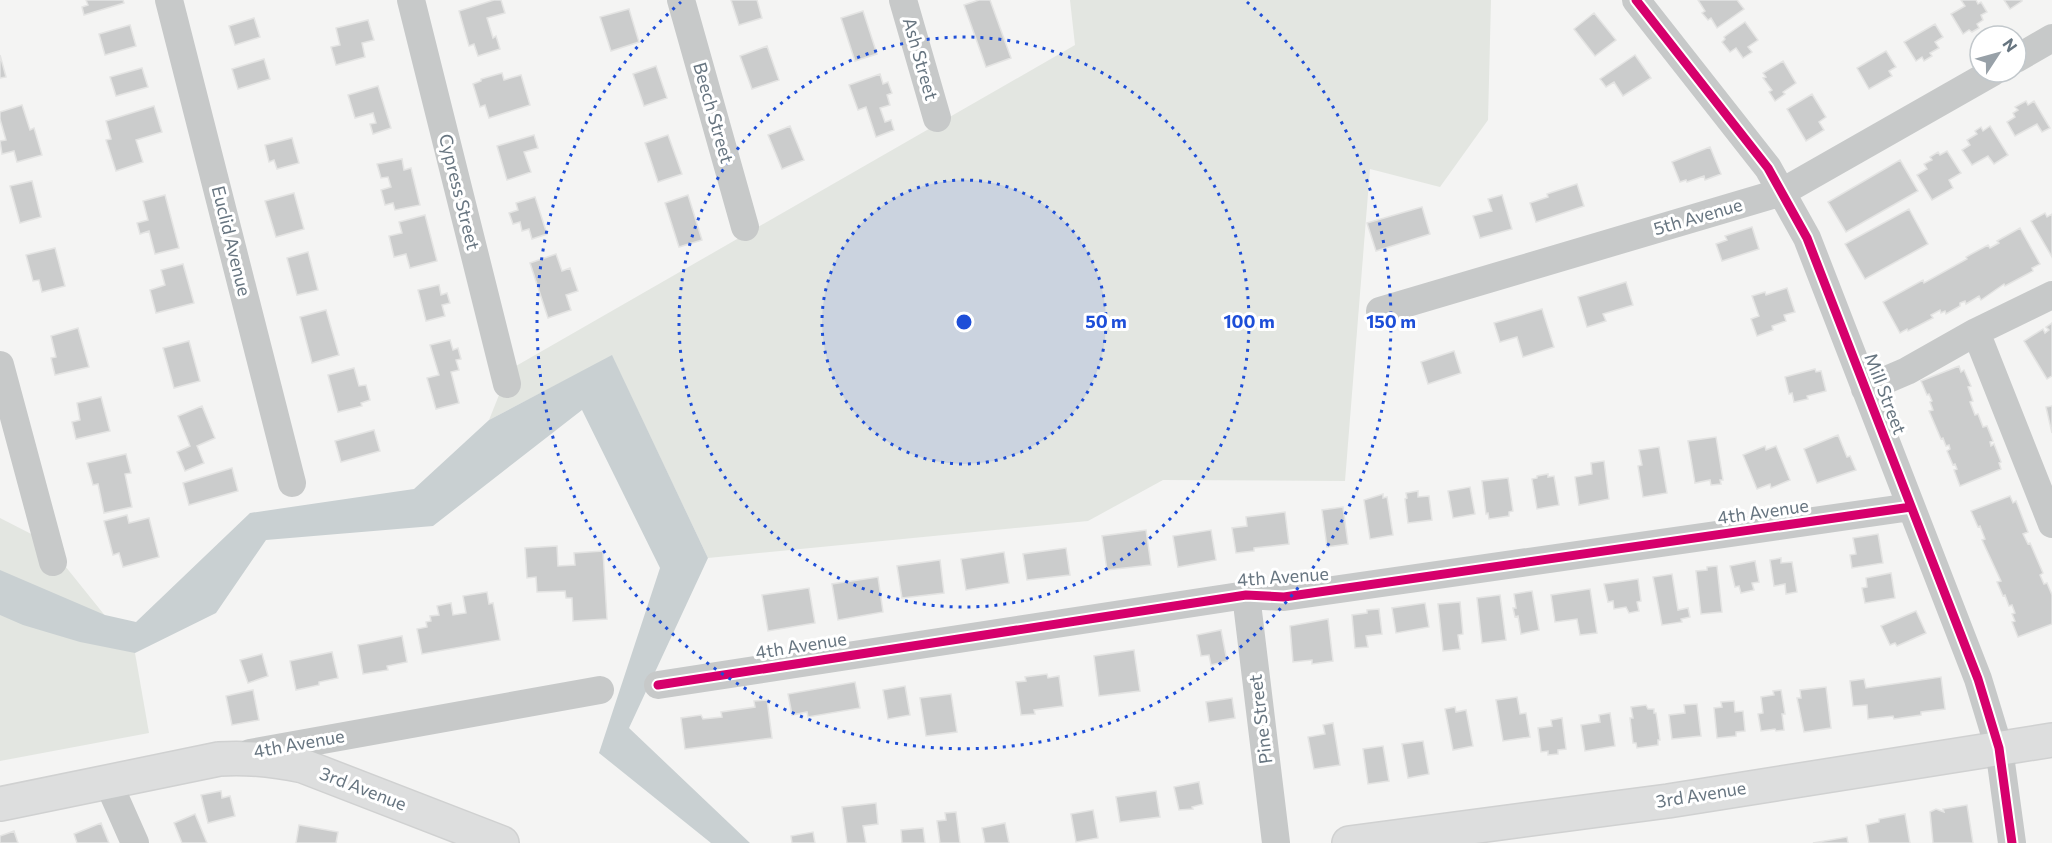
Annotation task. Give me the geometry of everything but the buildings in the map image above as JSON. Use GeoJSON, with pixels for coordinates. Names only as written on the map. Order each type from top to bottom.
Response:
{"type":"FeatureCollection","features":[{"type":"Feature","properties":{"kind":"main road","name":"3rd Avenue"},"geometry":{"type":"LineString","coordinates":[[1349,843],[1445,837],[2052,740]]}},
{"type":"Feature","properties":{"kind":"main road","name":"3rd Avenue"},"geometry":{"type":"LineString","coordinates":[[219,759],[242,757],[273,759],[303,766],[502,843]]}},
{"type":"Feature","properties":{"kind":"main road","name":"4th Avenue"},"geometry":{"type":"LineString","coordinates":[[0,804],[219,759]]}},
{"type":"Feature","properties":{"kind":"street","name":"Euclid Avenue"},"geometry":{"type":"LineString","coordinates":[[170,0],[292,483]]}},
{"type":"Feature","properties":{"kind":"street","name":"Cypress Street"},"geometry":{"type":"LineString","coordinates":[[411,0],[507,384]]}},
{"type":"Feature","properties":{"kind":"street","name":"Beech Street"},"geometry":{"type":"LineString","coordinates":[[681,0],[745,227]]}},
{"type":"Feature","properties":{"kind":"street","name":"Ash Street"},"geometry":{"type":"LineString","coordinates":[[903,0],[937,118]]}},
{"type":"Feature","properties":{"kind":"street","name":"Mill Street"},"geometry":{"type":"LineString","coordinates":[[1640,1],[1768,168],[1807,238],[1978,679],[2000,748],[2012,843]]}},
{"type":"Feature","properties":{"kind":"street"},"geometry":{"type":"LineString","coordinates":[[2028,52],[2052,38]]}},
{"type":"Feature","properties":{"kind":"street","name":"5th Avenue"},"geometry":{"type":"LineString","coordinates":[[1380,311],[1782,192],[1972,84]]}},
{"type":"Feature","properties":{"kind":"street"},"geometry":{"type":"LineString","coordinates":[[1864,389],[1907,371],[1976,332],[2052,295]]}},
{"type":"Feature","properties":{"kind":"street"},"geometry":{"type":"LineString","coordinates":[[1976,332],[2044,479],[2052,524]]}},
{"type":"Feature","properties":{"kind":"street"},"geometry":{"type":"LineString","coordinates":[[0,366],[8,434],[53,562]]}},
{"type":"Feature","properties":{"kind":"street","name":"4th Avenue"},"geometry":{"type":"LineString","coordinates":[[658,685],[1246,595],[1284,597],[1911,507]]}},
{"type":"Feature","properties":{"kind":"street","name":"Pine Street"},"geometry":{"type":"LineString","coordinates":[[1246,595],[1276,843]]}},
{"type":"Feature","properties":{"kind":"street","name":"4th Avenue"},"geometry":{"type":"LineString","coordinates":[[219,759],[600,690]]}},
{"type":"Feature","properties":{"kind":"street"},"geometry":{"type":"LineString","coordinates":[[108,782],[135,843]]}},
{"type":"Feature","properties":{"kind":"shaded area"},"geometry":{"type":"Polygon","coordinates":[[[1070,0],[1491,0],[1488,120],[1440,187],[1370,169],[1345,481],[1163,480],[1088,521],[708,558],[612,356],[489,420],[509,370],[1075,45],[1070,0]]]}},
{"type":"Feature","properties":{"kind":"shaded area"},"geometry":{"type":"Polygon","coordinates":[[[612,355],[708,558],[629,728],[750,843],[711,843],[599,753],[660,568],[582,410],[433,526],[266,540],[216,613],[135,653],[80,642],[23,625],[0,615],[0,570],[105,615],[136,622],[250,513],[414,489],[489,420],[612,355]]]}},
{"type":"Feature","properties":{"kind":"shaded area"},"geometry":{"type":"Polygon","coordinates":[[[0,518],[45,541],[135,653],[149,733],[0,761],[0,518]]]}},
{"type":"Feature","properties":{"kind":"cycle path"},"geometry":{"type":"LineString","coordinates":[[1636,0],[1768,168],[1807,238],[1978,679],[1999,748],[2012,843]]}},
{"type":"Feature","properties":{"kind":"cycle path"},"geometry":{"type":"LineString","coordinates":[[658,685],[1246,595],[1284,597],[1911,507]]}}]}
